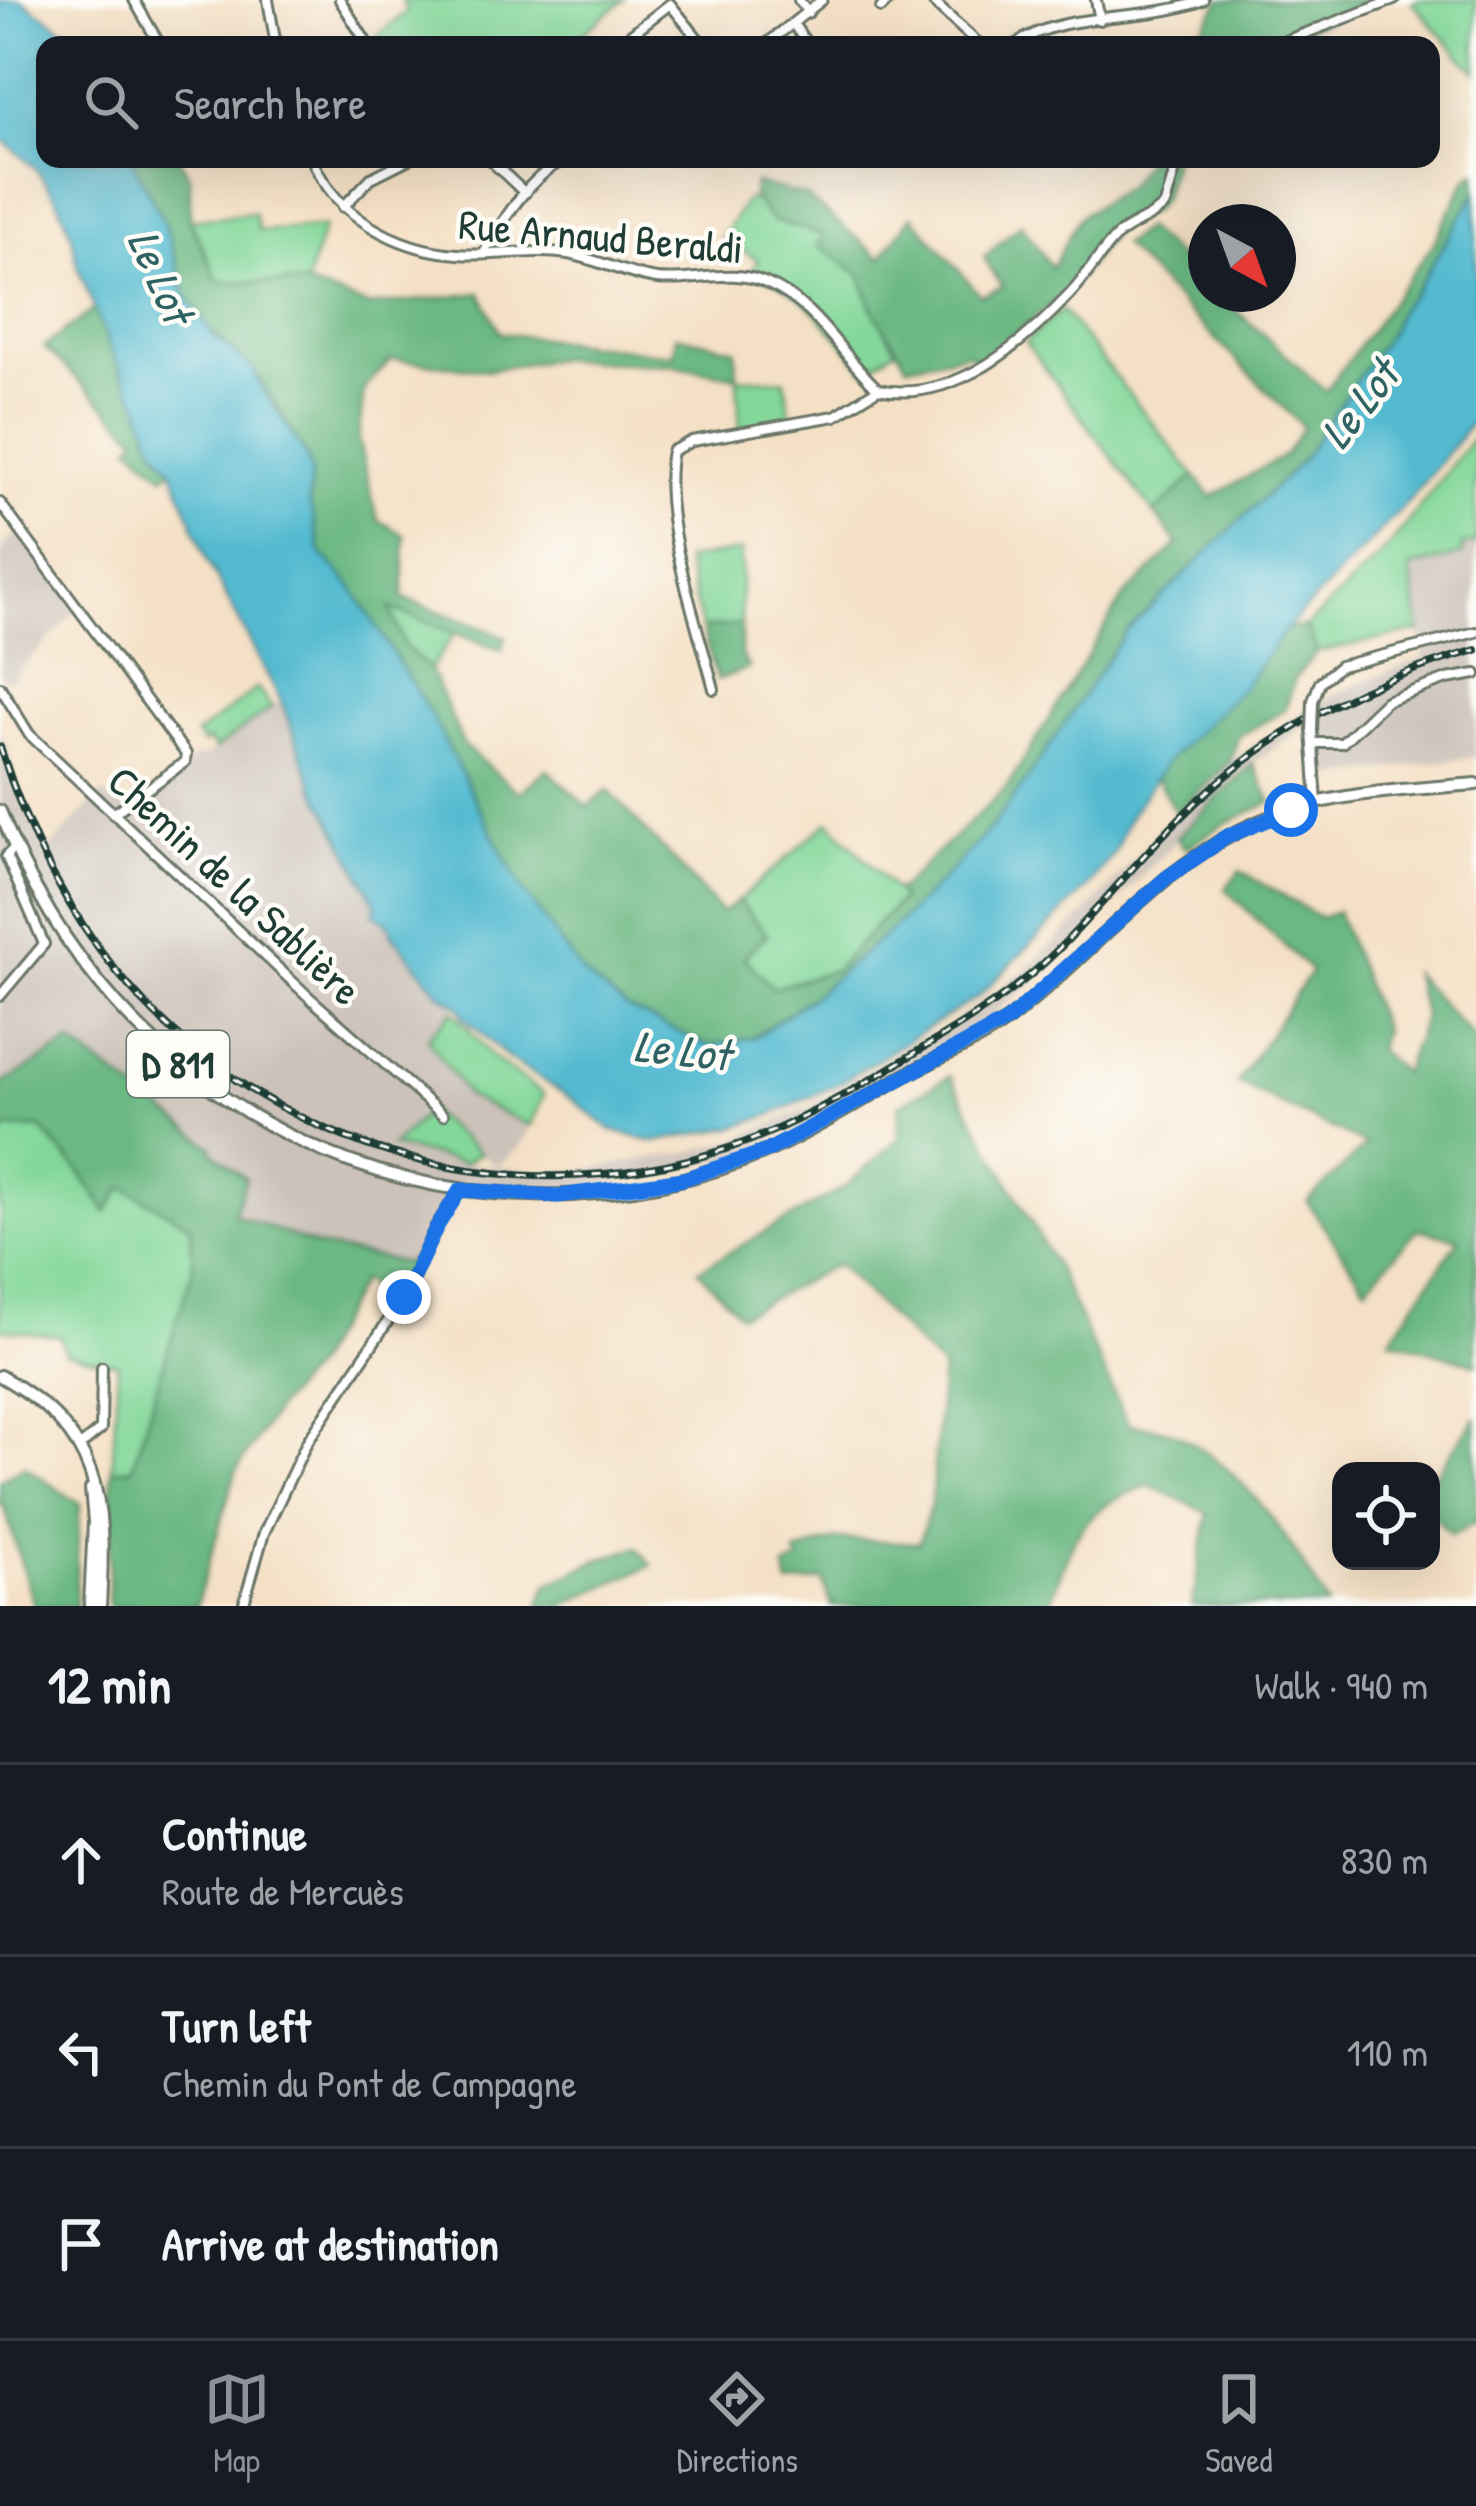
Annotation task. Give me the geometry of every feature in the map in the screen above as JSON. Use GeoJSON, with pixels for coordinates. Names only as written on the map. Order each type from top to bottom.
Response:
{"type":"FeatureCollection","features":[{"type":"Feature","properties":{"kind":"main road","name":"D 811"},"geometry":{"type":"LineString","coordinates":[[0,811],[38,893],[80,961],[131,1023],[246,1113],[322,1152],[400,1178],[460,1190],[558,1196],[683,1179],[767,1151],[1008,1020],[1166,878],[1261,820],[1317,802],[1476,784]]}},
{"type":"Feature","properties":{"kind":"main road"},"geometry":{"type":"LineString","coordinates":[[0,1376],[41,1401],[80,1446],[93,1470],[101,1504],[100,1606]]}},
{"type":"Feature","properties":{"kind":"main road"},"geometry":{"type":"LineString","coordinates":[[80,1446],[90,1478],[94,1522],[90,1606]]}},
{"type":"Feature","properties":{"kind":"street"},"geometry":{"type":"LineString","coordinates":[[134,0],[155,36]]}},
{"type":"Feature","properties":{"kind":"street"},"geometry":{"type":"LineString","coordinates":[[268,0],[274,36]]}},
{"type":"Feature","properties":{"kind":"street"},"geometry":{"type":"LineString","coordinates":[[340,0],[362,36]]}},
{"type":"Feature","properties":{"kind":"street"},"geometry":{"type":"LineString","coordinates":[[799,0],[808,13]]}},
{"type":"Feature","properties":{"kind":"street"},"geometry":{"type":"LineString","coordinates":[[779,36],[822,0]]}},
{"type":"Feature","properties":{"kind":"street"},"geometry":{"type":"LineString","coordinates":[[932,0],[970,36]]}},
{"type":"Feature","properties":{"kind":"street"},"geometry":{"type":"LineString","coordinates":[[1096,0],[1100,20]]}},
{"type":"Feature","properties":{"kind":"street"},"geometry":{"type":"LineString","coordinates":[[1030,36],[1204,0]]}},
{"type":"Feature","properties":{"kind":"street"},"geometry":{"type":"LineString","coordinates":[[1298,36],[1394,0]]}},
{"type":"Feature","properties":{"kind":"street"},"geometry":{"type":"LineString","coordinates":[[628,36],[668,2],[696,36]]}},
{"type":"Feature","properties":{"kind":"street"},"geometry":{"type":"LineString","coordinates":[[794,26],[801,36]]}},
{"type":"Feature","properties":{"kind":"street","name":"Rue Arnaud Beraldi"},"geometry":{"type":"LineString","coordinates":[[316,168],[326,189],[343,207],[406,242],[440,252],[569,254],[658,279],[747,276],[808,310],[878,389]]}},
{"type":"Feature","properties":{"kind":"street"},"geometry":{"type":"LineString","coordinates":[[343,207],[371,178],[392,168]]}},
{"type":"Feature","properties":{"kind":"street"},"geometry":{"type":"LineString","coordinates":[[498,168],[525,193]]}},
{"type":"Feature","properties":{"kind":"street"},"geometry":{"type":"LineString","coordinates":[[483,254],[525,193],[550,168]]}},
{"type":"Feature","properties":{"kind":"street"},"geometry":{"type":"LineString","coordinates":[[714,689],[675,533],[669,497],[672,451],[692,441],[835,416],[878,389],[908,390],[976,373],[1070,294],[1120,233],[1165,205],[1175,168]]}},
{"type":"Feature","properties":{"kind":"street"},"geometry":{"type":"LineString","coordinates":[[0,503],[186,754],[185,762],[113,814]]}},
{"type":"Feature","properties":{"kind":"street"},"geometry":{"type":"LineString","coordinates":[[1317,802],[1312,731],[1313,701],[1320,682],[1340,666],[1476,632]]}},
{"type":"Feature","properties":{"kind":"street"},"geometry":{"type":"LineString","coordinates":[[1313,743],[1342,742],[1370,714],[1404,693],[1476,674]]}},
{"type":"Feature","properties":{"kind":"street","name":"Chemin de la Sablière"},"geometry":{"type":"LineString","coordinates":[[0,688],[28,734],[443,1115]]}},
{"type":"Feature","properties":{"kind":"street"},"geometry":{"type":"LineString","coordinates":[[0,996],[44,944],[6,856],[15,848]]}},
{"type":"Feature","properties":{"kind":"street"},"geometry":{"type":"LineString","coordinates":[[243,1606],[264,1533],[307,1442],[404,1297],[436,1228],[460,1190]]}},
{"type":"Feature","properties":{"kind":"street"},"geometry":{"type":"LineString","coordinates":[[80,1446],[101,1429],[102,1367]]}},
{"type":"Feature","properties":{"kind":"shaded area"},"geometry":{"type":"Polygon","coordinates":[[[24,525],[83,604],[9,681],[0,676],[0,550],[24,525]]]}},
{"type":"Feature","properties":{"kind":"shaded area"},"geometry":{"type":"Polygon","coordinates":[[[1476,543],[1476,757],[1322,778],[1319,701],[1424,657],[1410,568],[1462,554],[1462,545],[1476,543]]]}},
{"type":"Feature","properties":{"kind":"shaded area"},"geometry":{"type":"Polygon","coordinates":[[[281,701],[315,789],[392,934],[422,975],[458,1005],[427,1039],[468,1097],[531,1126],[521,1145],[498,1166],[460,1139],[451,1161],[533,1171],[573,1171],[685,1153],[730,1141],[806,1108],[949,1024],[1024,971],[1085,914],[1169,819],[1233,760],[1308,708],[1308,724],[1243,771],[1058,963],[980,1025],[818,1120],[731,1157],[653,1177],[577,1186],[466,1182],[420,1255],[406,1263],[317,1246],[232,1214],[245,1178],[213,1147],[71,1043],[0,1085],[0,728],[22,795],[48,850],[101,793],[126,808],[281,701]]]}},
{"type":"Feature","properties":{"kind":"green space"},"geometry":{"type":"Polygon","coordinates":[[[402,0],[624,0],[579,36],[377,36],[407,11],[402,0]]]}},
{"type":"Feature","properties":{"kind":"green space"},"geometry":{"type":"Polygon","coordinates":[[[1221,0],[1380,0],[1288,36],[1182,36],[1203,28],[1221,0]]]}},
{"type":"Feature","properties":{"kind":"green space"},"geometry":{"type":"Polygon","coordinates":[[[1476,0],[1476,73],[1412,3],[1476,0]]]}},
{"type":"Feature","properties":{"kind":"green space"},"geometry":{"type":"Polygon","coordinates":[[[136,168],[184,168],[190,177],[190,220],[218,281],[306,284],[369,306],[481,293],[500,333],[674,355],[676,335],[736,349],[737,377],[673,365],[554,359],[488,370],[391,359],[364,389],[358,440],[378,520],[405,535],[403,598],[506,637],[502,651],[390,608],[405,647],[430,669],[464,746],[519,793],[547,769],[588,807],[608,790],[722,913],[738,901],[767,934],[744,957],[773,988],[835,970],[902,899],[896,892],[1007,787],[1123,598],[1178,544],[1154,513],[1195,476],[1212,497],[1285,455],[1303,427],[1189,312],[1238,312],[1326,391],[1432,246],[1466,180],[1476,171],[1476,192],[1302,461],[1125,633],[992,827],[892,929],[813,996],[747,1041],[709,1046],[626,1008],[583,974],[520,886],[431,715],[352,587],[321,553],[309,499],[311,471],[306,455],[258,377],[207,328],[185,293],[165,225],[136,168]]]}},
{"type":"Feature","properties":{"kind":"green space"},"geometry":{"type":"Polygon","coordinates":[[[1140,168],[1171,168],[1162,200],[1152,211],[1116,229],[1068,291],[977,365],[970,353],[907,365],[872,308],[861,275],[818,246],[823,235],[771,220],[753,198],[755,183],[806,196],[881,258],[912,216],[981,296],[1002,287],[984,257],[1021,224],[1052,268],[1079,217],[1128,185],[1140,168]]]}},
{"type":"Feature","properties":{"kind":"green space"},"geometry":{"type":"Polygon","coordinates":[[[753,198],[771,220],[824,235],[819,246],[861,275],[872,308],[896,349],[865,371],[801,300],[751,272],[758,260],[722,238],[745,201],[753,198]]]}},
{"type":"Feature","properties":{"kind":"green space"},"geometry":{"type":"Polygon","coordinates":[[[254,213],[259,231],[324,227],[306,284],[218,281],[190,220],[254,213]]]}},
{"type":"Feature","properties":{"kind":"green space"},"geometry":{"type":"Polygon","coordinates":[[[1145,228],[1188,267],[1188,311],[1122,245],[1145,228]]]}},
{"type":"Feature","properties":{"kind":"green space"},"geometry":{"type":"Polygon","coordinates":[[[97,307],[112,353],[153,443],[172,469],[164,476],[131,446],[137,437],[44,347],[97,307]]]}},
{"type":"Feature","properties":{"kind":"green space"},"geometry":{"type":"Polygon","coordinates":[[[1062,310],[1195,476],[1154,513],[1025,342],[1062,310]]]}},
{"type":"Feature","properties":{"kind":"green space"},"geometry":{"type":"Polygon","coordinates":[[[737,377],[785,380],[791,420],[740,431],[737,377]]]}},
{"type":"Feature","properties":{"kind":"green space"},"geometry":{"type":"Polygon","coordinates":[[[1476,433],[1476,543],[1462,545],[1463,554],[1410,568],[1420,631],[1317,652],[1307,626],[1388,548],[1476,433]]]}},
{"type":"Feature","properties":{"kind":"green space"},"geometry":{"type":"Polygon","coordinates":[[[741,551],[741,624],[702,629],[685,560],[741,551]]]}},
{"type":"Feature","properties":{"kind":"green space"},"geometry":{"type":"Polygon","coordinates":[[[389,607],[455,633],[430,669],[405,647],[389,607]]]}},
{"type":"Feature","properties":{"kind":"green space"},"geometry":{"type":"Polygon","coordinates":[[[741,624],[741,655],[749,668],[717,680],[702,629],[741,624]]]}},
{"type":"Feature","properties":{"kind":"green space"},"geometry":{"type":"Polygon","coordinates":[[[1307,626],[1317,652],[1295,678],[1285,710],[1239,736],[1229,763],[1176,813],[1156,777],[1253,674],[1286,629],[1307,626]]]}},
{"type":"Feature","properties":{"kind":"green space"},"geometry":{"type":"Polygon","coordinates":[[[257,688],[272,707],[215,749],[208,740],[203,744],[196,735],[257,688]]]}},
{"type":"Feature","properties":{"kind":"green space"},"geometry":{"type":"Polygon","coordinates":[[[1253,764],[1272,802],[1185,849],[1177,837],[1253,764]]]}},
{"type":"Feature","properties":{"kind":"green space"},"geometry":{"type":"Polygon","coordinates":[[[829,821],[902,898],[835,970],[773,989],[744,957],[767,934],[738,901],[829,821]]]}},
{"type":"Feature","properties":{"kind":"green space"},"geometry":{"type":"Polygon","coordinates":[[[1240,871],[1321,918],[1337,912],[1383,1030],[1378,1050],[1403,1073],[1424,1017],[1413,974],[1476,1040],[1476,1364],[1390,1339],[1459,1239],[1418,1229],[1366,1287],[1307,1202],[1366,1145],[1237,1083],[1311,971],[1225,889],[1240,871]]]}},
{"type":"Feature","properties":{"kind":"green space"},"geometry":{"type":"Polygon","coordinates":[[[453,1011],[494,1059],[544,1094],[531,1126],[468,1097],[427,1038],[453,1011]]]}},
{"type":"Feature","properties":{"kind":"green space"},"geometry":{"type":"Polygon","coordinates":[[[71,1043],[213,1147],[246,1179],[233,1214],[317,1246],[405,1263],[420,1255],[398,1297],[388,1305],[361,1280],[313,1367],[278,1406],[236,1471],[196,1606],[108,1606],[112,1470],[132,1468],[193,1268],[191,1226],[123,1187],[107,1212],[41,1128],[7,1129],[0,1134],[0,1085],[71,1043]]]}},
{"type":"Feature","properties":{"kind":"green space"},"geometry":{"type":"Polygon","coordinates":[[[950,1076],[1057,1269],[1128,1424],[1174,1433],[1199,1447],[1244,1485],[1281,1531],[1328,1606],[1192,1606],[1208,1513],[1149,1485],[1091,1517],[1072,1545],[1048,1606],[831,1606],[823,1580],[789,1585],[785,1568],[799,1561],[796,1553],[837,1539],[919,1543],[931,1504],[942,1369],[837,1264],[740,1315],[698,1270],[845,1187],[899,1138],[899,1105],[950,1076]]]}},
{"type":"Feature","properties":{"kind":"green space"},"geometry":{"type":"Polygon","coordinates":[[[428,1111],[480,1153],[464,1163],[392,1146],[428,1111]]]}},
{"type":"Feature","properties":{"kind":"green space"},"geometry":{"type":"Polygon","coordinates":[[[40,1128],[79,1171],[106,1211],[123,1187],[191,1226],[193,1268],[132,1469],[112,1470],[118,1364],[65,1353],[60,1336],[0,1329],[0,1134],[7,1129],[40,1128]]]}},
{"type":"Feature","properties":{"kind":"green space"},"geometry":{"type":"Polygon","coordinates":[[[1476,1418],[1476,1522],[1451,1535],[1440,1523],[1440,1468],[1476,1418]]]}},
{"type":"Feature","properties":{"kind":"green space"},"geometry":{"type":"Polygon","coordinates":[[[24,1466],[80,1504],[75,1606],[34,1606],[0,1505],[0,1480],[24,1466]]]}},
{"type":"Feature","properties":{"kind":"green space"},"geometry":{"type":"Polygon","coordinates":[[[637,1547],[652,1565],[561,1606],[539,1606],[547,1585],[637,1547]]]}},
{"type":"Feature","properties":{"kind":"water","name":"Le Lot"},"geometry":{"type":"Polygon","coordinates":[[[0,0],[22,0],[71,36],[36,36],[36,168],[136,168],[165,225],[185,293],[214,336],[254,369],[306,455],[311,471],[309,499],[321,553],[352,587],[431,715],[520,886],[583,974],[626,1008],[709,1046],[755,1037],[813,996],[892,929],[992,827],[1125,633],[1301,461],[1391,330],[1399,309],[1414,293],[1476,192],[1476,417],[1407,503],[1286,629],[1242,689],[1169,759],[1090,885],[978,997],[836,1085],[773,1114],[736,1127],[654,1142],[611,1130],[509,1059],[464,1017],[458,1005],[440,994],[389,924],[373,913],[377,905],[315,789],[281,701],[207,560],[172,469],[153,444],[140,406],[112,353],[57,199],[35,168],[0,137],[0,0]]]}},
{"type":"Feature","properties":{"kind":"railway"},"geometry":{"type":"LineString","coordinates":[[0,747],[22,809],[80,921],[116,971],[205,1058],[258,1094],[366,1145],[469,1170],[575,1176],[680,1162],[732,1147],[857,1088],[968,1020],[1035,971],[1207,792],[1277,738],[1392,678],[1476,650]]}},
{"type":"Feature","properties":{"kind":"route"},"geometry":{"type":"LineString","coordinates":[[404,1297],[436,1228],[460,1190],[558,1196],[683,1179],[802,1135],[1008,1020],[1166,878],[1228,836],[1291,810]]}}]}
